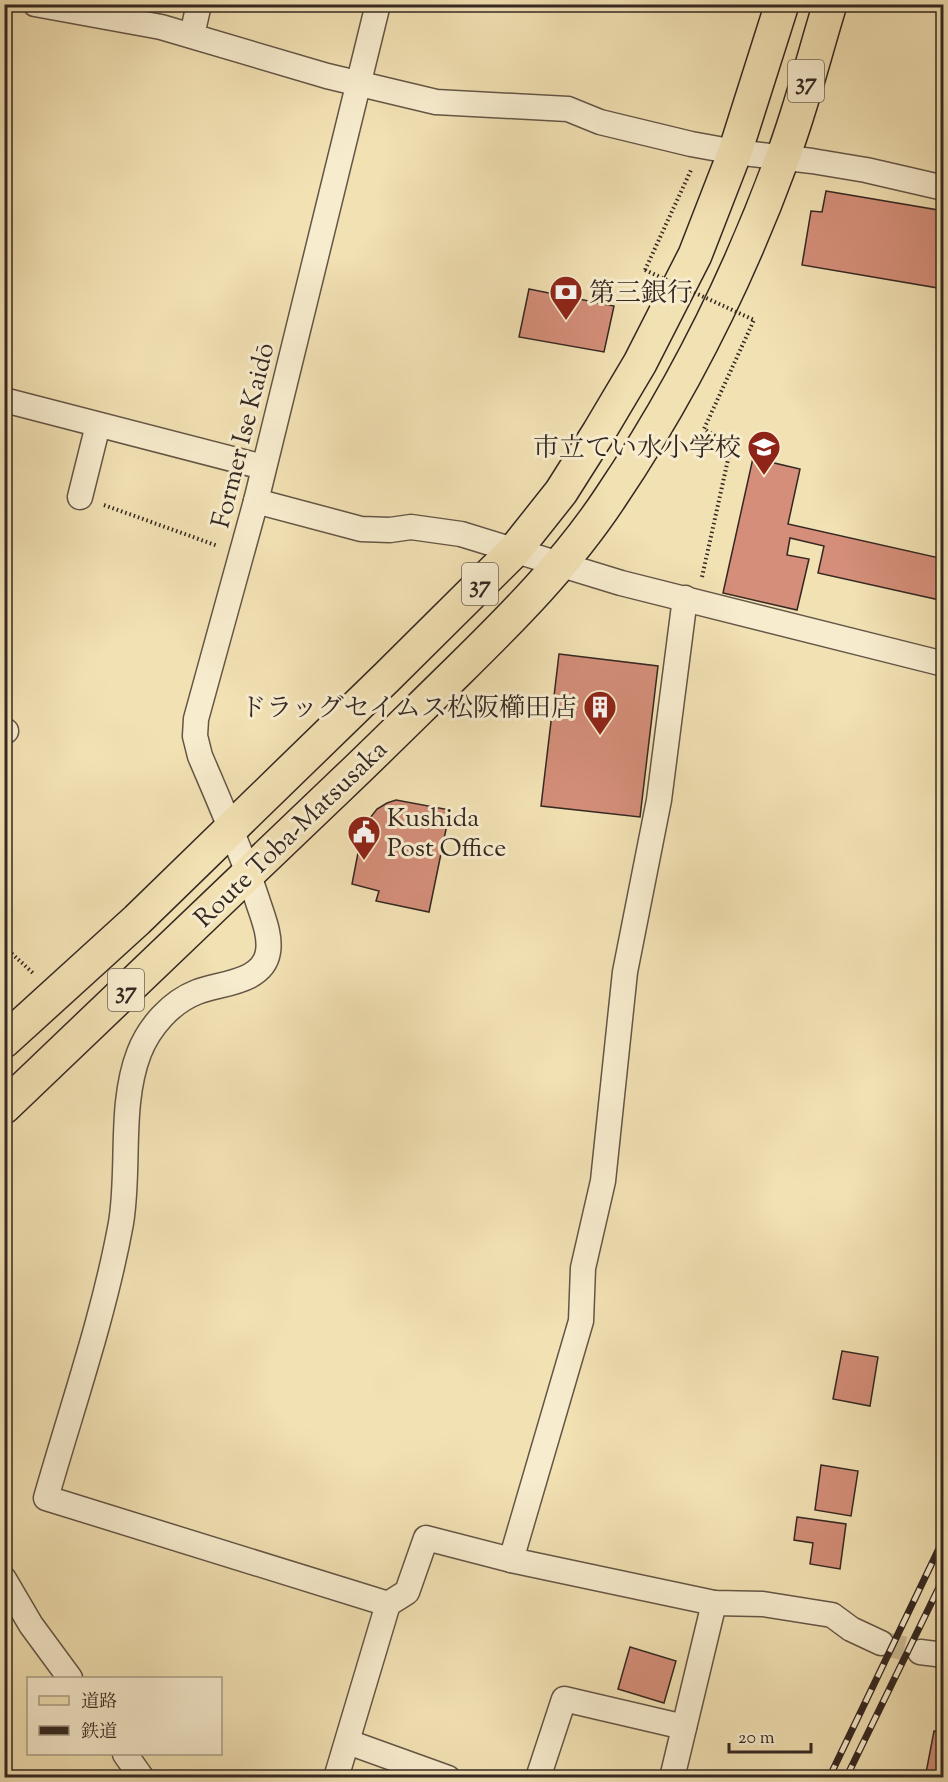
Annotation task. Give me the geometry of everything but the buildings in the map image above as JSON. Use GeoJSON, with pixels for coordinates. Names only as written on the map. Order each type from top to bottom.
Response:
{"type":"FeatureCollection","features":[{"type":"Feature","properties":{"kind":"main road","name":"Route Toba-Matsusaka"},"geometry":{"type":"LineString","coordinates":[[4,1041],[137,920],[388,676],[515,550],[561,492],[640,363],[695,255],[735,152],[782,4]]}},
{"type":"Feature","properties":{"kind":"main road","name":"Route Toba-Matsusaka"},"geometry":{"type":"LineString","coordinates":[[4,1107],[371,757],[511,619],[561,563],[610,498],[684,379],[745,251],[783,158],[830,4]]}},
{"type":"Feature","properties":{"kind":"street"},"geometry":{"type":"LineString","coordinates":[[35,4],[192,35],[358,84],[436,102],[568,109],[600,122],[691,144],[735,152],[812,160],[944,188]]}},
{"type":"Feature","properties":{"kind":"street"},"geometry":{"type":"LineString","coordinates":[[192,35],[199,4]]}},
{"type":"Feature","properties":{"kind":"street","name":"Former Ise Kaidō"},"geometry":{"type":"LineString","coordinates":[[378,4],[315,263],[262,467],[256,501],[196,718],[195,736],[200,756],[248,873],[266,929],[268,940],[266,960],[248,976],[196,992],[167,1010],[148,1036],[140,1052],[134,1073],[126,1127],[126,1181],[121,1221],[108,1285],[46,1498],[388,1604]]}},
{"type":"Feature","properties":{"kind":"street"},"geometry":{"type":"LineString","coordinates":[[4,400],[262,467]]}},
{"type":"Feature","properties":{"kind":"street"},"geometry":{"type":"LineString","coordinates":[[80,497],[98,425]]}},
{"type":"Feature","properties":{"kind":"street"},"geometry":{"type":"LineString","coordinates":[[256,501],[361,528],[390,530],[411,527],[461,534],[621,583],[944,664]]}},
{"type":"Feature","properties":{"kind":"street"},"geometry":{"type":"LineString","coordinates":[[511,1560],[581,1321],[583,1268],[603,1181],[626,972],[659,800],[685,598]]}},
{"type":"Feature","properties":{"kind":"street"},"geometry":{"type":"LineString","coordinates":[[336,1778],[388,1604],[408,1592],[426,1538],[511,1560],[714,1603],[763,1604],[832,1615],[851,1629],[881,1643]]}},
{"type":"Feature","properties":{"kind":"street"},"geometry":{"type":"LineString","coordinates":[[4,1580],[31,1626],[69,1677]]}},
{"type":"Feature","properties":{"kind":"street"},"geometry":{"type":"LineString","coordinates":[[672,1778],[714,1603]]}},
{"type":"Feature","properties":{"kind":"street"},"geometry":{"type":"LineString","coordinates":[[538,1778],[564,1699],[684,1727]]}},
{"type":"Feature","properties":{"kind":"street"},"geometry":{"type":"LineString","coordinates":[[348,1742],[448,1778]]}},
{"type":"Feature","properties":{"kind":"street"},"geometry":{"type":"LineString","coordinates":[[126,1755],[142,1778]]}},
{"type":"Feature","properties":{"kind":"path"},"geometry":{"type":"LineString","coordinates":[[685,598],[694,590],[703,576],[730,446],[704,429],[754,320],[645,270],[692,168]]}},
{"type":"Feature","properties":{"kind":"path"},"geometry":{"type":"LineString","coordinates":[[80,497],[241,554]]}},
{"type":"Feature","properties":{"kind":"path"},"geometry":{"type":"LineString","coordinates":[[4,950],[9,951],[39,978]]}},
{"type":"Feature","properties":{"kind":"tunnel"},"geometry":{"type":"LineString","coordinates":[[881,1643],[920,1652]]}},
{"type":"Feature","properties":{"kind":"railway"},"geometry":{"type":"LineString","coordinates":[[829,1778],[944,1538]]}},
{"type":"Feature","properties":{"kind":"railway"},"geometry":{"type":"LineString","coordinates":[[846,1778],[944,1577]]}},
{"type":"Feature","properties":{"kind":"place","name":"第三銀行"},"geometry":{"type":"Point","coordinates":[566,321]}},
{"type":"Feature","properties":{"kind":"place","name":"市立てい水小学校"},"geometry":{"type":"Point","coordinates":[764,476]}},
{"type":"Feature","properties":{"kind":"place","name":"ドラッグセイムス松阪櫛田店"},"geometry":{"type":"Point","coordinates":[600,736]}},
{"type":"Feature","properties":{"kind":"place","name":"Kushida Post Office"},"geometry":{"type":"Point","coordinates":[364,861]}}]}
